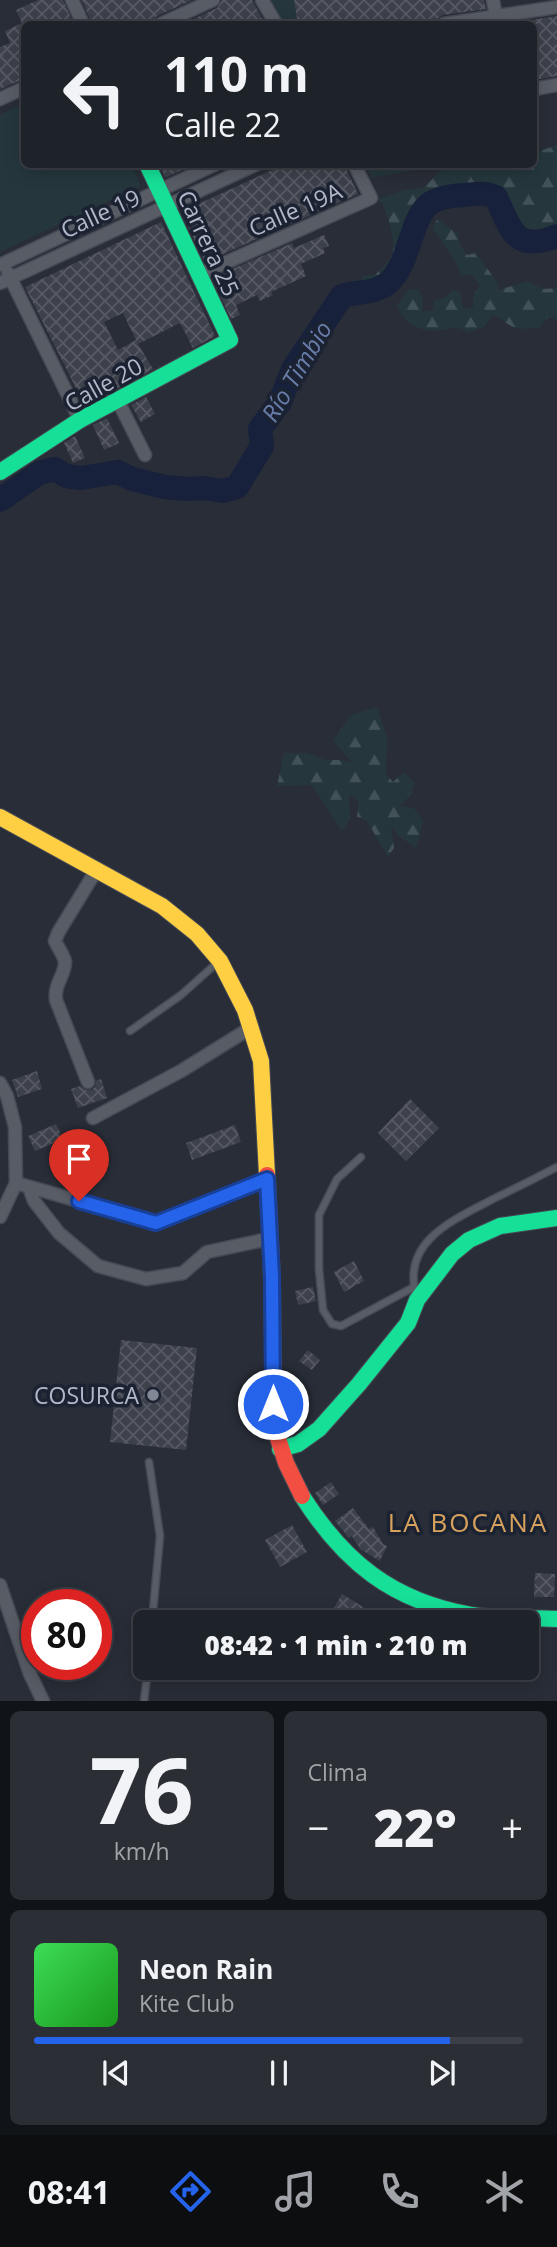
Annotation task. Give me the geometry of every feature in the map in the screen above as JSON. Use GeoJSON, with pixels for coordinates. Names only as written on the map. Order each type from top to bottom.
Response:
{"type":"FeatureCollection","features":[{"type":"Feature","properties":{"kind":"main road","name":"Carrera 25"},"geometry":{"type":"LineString","coordinates":[[149,168],[230,340]]}},
{"type":"Feature","properties":{"kind":"main road","name":"Calle 20"},"geometry":{"type":"LineString","coordinates":[[0,472],[80,421],[230,340]]}},
{"type":"Feature","properties":{"kind":"main road"},"geometry":{"type":"LineString","coordinates":[[0,817],[143,893],[172,912],[199,935],[219,961],[253,1027],[261,1061],[272,1278],[274,1426],[280,1449],[307,1506],[332,1539],[358,1566],[386,1586],[418,1601],[474,1615],[557,1619]]}},
{"type":"Feature","properties":{"kind":"main road"},"geometry":{"type":"LineString","coordinates":[[280,1449],[298,1444],[319,1429],[359,1384],[408,1323],[416,1294],[452,1254],[469,1240],[500,1226],[557,1218]]}},
{"type":"Feature","properties":{"kind":"street"},"geometry":{"type":"LineString","coordinates":[[72,0],[82,21]]}},
{"type":"Feature","properties":{"kind":"street"},"geometry":{"type":"LineString","coordinates":[[168,21],[214,0]]}},
{"type":"Feature","properties":{"kind":"street"},"geometry":{"type":"LineString","coordinates":[[262,0],[274,21]]}},
{"type":"Feature","properties":{"kind":"street"},"geometry":{"type":"LineString","coordinates":[[493,0],[496,21],[557,7]]}},
{"type":"Feature","properties":{"kind":"street"},"geometry":{"type":"LineString","coordinates":[[537,88],[557,85]]}},
{"type":"Feature","properties":{"kind":"street"},"geometry":{"type":"LineString","coordinates":[[0,99],[21,89]]}},
{"type":"Feature","properties":{"kind":"street","name":"Calle 19"},"geometry":{"type":"LineString","coordinates":[[2,264],[207,168]]}},
{"type":"Feature","properties":{"kind":"street","name":"Calle 19"},"geometry":{"type":"LineString","coordinates":[[5,281],[248,168]]}},
{"type":"Feature","properties":{"kind":"street","name":"Calle 19A"},"geometry":{"type":"LineString","coordinates":[[198,275],[370,198],[356,168]]}},
{"type":"Feature","properties":{"kind":"street"},"geometry":{"type":"LineString","coordinates":[[2,264],[5,281],[80,421]]}},
{"type":"Feature","properties":{"kind":"street"},"geometry":{"type":"LineString","coordinates":[[118,401],[145,455]]}},
{"type":"Feature","properties":{"kind":"street"},"geometry":{"type":"LineString","coordinates":[[88,1082],[56,1000],[55,990],[65,964],[55,941],[97,869]]}},
{"type":"Feature","properties":{"kind":"street"},"geometry":{"type":"LineString","coordinates":[[93,1118],[181,1071],[253,1027]]}},
{"type":"Feature","properties":{"kind":"street"},"geometry":{"type":"LineString","coordinates":[[0,1083],[7,1096],[15,1127],[23,1185],[59,1233],[98,1266],[146,1279],[183,1272],[207,1252],[268,1239]]}},
{"type":"Feature","properties":{"kind":"street"},"geometry":{"type":"LineString","coordinates":[[23,1185],[156,1223],[267,1179]]}},
{"type":"Feature","properties":{"kind":"street"},"geometry":{"type":"LineString","coordinates":[[0,1217],[23,1185]]}},
{"type":"Feature","properties":{"kind":"street"},"geometry":{"type":"LineString","coordinates":[[0,1585],[30,1674],[43,1701]]}},
{"type":"Feature","properties":{"kind":"lane"},"geometry":{"type":"LineString","coordinates":[[130,1031],[181,995],[219,961]]}},
{"type":"Feature","properties":{"kind":"lane"},"geometry":{"type":"LineString","coordinates":[[361,1157],[337,1179],[319,1215],[319,1269],[323,1310],[332,1324],[341,1326],[416,1294],[413,1275],[417,1258],[425,1244],[444,1224],[557,1167]]}},
{"type":"Feature","properties":{"kind":"lane"},"geometry":{"type":"LineString","coordinates":[[149,1462],[160,1536],[153,1610]]}},
{"type":"Feature","properties":{"kind":"lane"},"geometry":{"type":"LineString","coordinates":[[144,1701],[147,1680]]}},
{"type":"Feature","properties":{"kind":"green space"},"geometry":{"type":"Polygon","coordinates":[[[269,0],[294,0],[298,21],[281,21],[269,0]]]}},
{"type":"Feature","properties":{"kind":"green space"},"geometry":{"type":"Polygon","coordinates":[[[21,104],[21,168],[133,168],[141,186],[0,252],[0,115],[21,104]]]}},
{"type":"Feature","properties":{"kind":"green space"},"geometry":{"type":"Polygon","coordinates":[[[557,145],[557,232],[541,239],[523,238],[508,218],[506,203],[500,192],[462,189],[435,195],[421,204],[413,214],[401,257],[388,280],[376,286],[359,287],[363,276],[375,275],[393,253],[390,224],[378,199],[405,190],[423,188],[444,168],[537,168],[537,152],[557,145]]]}},
{"type":"Feature","properties":{"kind":"green space"},"geometry":{"type":"Polygon","coordinates":[[[367,168],[424,168],[372,178],[367,168]]]}},
{"type":"Feature","properties":{"kind":"green space"},"geometry":{"type":"Polygon","coordinates":[[[437,219],[458,234],[460,245],[467,255],[476,253],[497,282],[499,290],[528,281],[541,288],[557,287],[557,320],[549,317],[539,328],[520,328],[492,315],[485,326],[468,333],[456,328],[427,330],[409,322],[397,305],[409,289],[419,290],[423,299],[422,312],[433,310],[434,300],[444,298],[453,290],[460,292],[463,308],[473,308],[473,296],[480,285],[471,274],[461,276],[453,257],[433,228],[437,219]]]}},
{"type":"Feature","properties":{"kind":"green space"},"geometry":{"type":"Polygon","coordinates":[[[377,707],[387,738],[386,774],[393,782],[404,772],[415,783],[410,795],[400,806],[414,808],[423,821],[416,848],[399,836],[391,826],[394,848],[388,857],[367,821],[357,817],[359,801],[349,793],[350,819],[342,831],[312,785],[277,786],[284,753],[306,753],[325,760],[354,764],[333,741],[350,716],[377,707]]]}},
{"type":"Feature","properties":{"kind":"building"},"geometry":{"type":"Polygon","coordinates":[[[38,0],[63,0],[73,21],[21,21],[16,10],[38,0]]]}},
{"type":"Feature","properties":{"kind":"building"},"geometry":{"type":"Polygon","coordinates":[[[82,0],[192,0],[157,16],[153,21],[91,21],[82,0]]]}},
{"type":"Feature","properties":{"kind":"building"},"geometry":{"type":"Polygon","coordinates":[[[222,0],[252,0],[263,21],[189,21],[217,8],[222,0]]]}},
{"type":"Feature","properties":{"kind":"building"},"geometry":{"type":"Polygon","coordinates":[[[294,0],[484,0],[486,9],[443,15],[423,21],[298,21],[294,0]]]}},
{"type":"Feature","properties":{"kind":"building"},"geometry":{"type":"Polygon","coordinates":[[[557,16],[557,76],[537,79],[537,21],[525,21],[557,16]]]}},
{"type":"Feature","properties":{"kind":"building"},"geometry":{"type":"Polygon","coordinates":[[[21,23],[21,80],[0,89],[0,47],[10,43],[5,31],[21,23]]]}},
{"type":"Feature","properties":{"kind":"building"},"geometry":{"type":"Polygon","coordinates":[[[161,168],[186,168],[167,177],[161,168]]]}},
{"type":"Feature","properties":{"kind":"building"},"geometry":{"type":"Polygon","coordinates":[[[276,168],[346,168],[358,194],[205,262],[181,212],[276,168]]]}},
{"type":"Feature","properties":{"kind":"building"},"geometry":{"type":"Polygon","coordinates":[[[161,222],[215,336],[193,348],[180,323],[138,344],[153,369],[85,406],[25,287],[161,222]],[[123,313],[104,322],[118,350],[136,340],[123,313]]]}},
{"type":"Feature","properties":{"kind":"building"},"geometry":{"type":"Polygon","coordinates":[[[324,235],[329,246],[323,248],[325,253],[301,264],[306,276],[271,292],[273,295],[260,301],[257,295],[236,305],[240,315],[231,319],[212,278],[292,243],[294,248],[324,235]]]}},
{"type":"Feature","properties":{"kind":"building"},"geometry":{"type":"Polygon","coordinates":[[[146,397],[155,414],[141,422],[131,405],[146,397]]]}},
{"type":"Feature","properties":{"kind":"building"},"geometry":{"type":"Polygon","coordinates":[[[107,418],[119,443],[104,450],[93,425],[107,418]]]}},
{"type":"Feature","properties":{"kind":"building"},"geometry":{"type":"Polygon","coordinates":[[[75,436],[85,458],[73,463],[64,443],[75,436]]]}},
{"type":"Feature","properties":{"kind":"building"},"geometry":{"type":"Polygon","coordinates":[[[37,1071],[42,1089],[18,1097],[12,1080],[37,1071]]]}},
{"type":"Feature","properties":{"kind":"building"},"geometry":{"type":"Polygon","coordinates":[[[101,1079],[107,1098],[78,1108],[71,1089],[80,1086],[91,1090],[96,1081],[101,1079]]]}},
{"type":"Feature","properties":{"kind":"building"},"geometry":{"type":"Polygon","coordinates":[[[410,1099],[439,1128],[406,1161],[378,1133],[410,1099]]]}},
{"type":"Feature","properties":{"kind":"building"},"geometry":{"type":"Polygon","coordinates":[[[56,1124],[63,1139],[35,1151],[28,1136],[56,1124]]]}},
{"type":"Feature","properties":{"kind":"building"},"geometry":{"type":"Polygon","coordinates":[[[235,1125],[241,1142],[192,1160],[186,1143],[235,1125]]]}},
{"type":"Feature","properties":{"kind":"building"},"geometry":{"type":"Polygon","coordinates":[[[354,1261],[364,1281],[344,1292],[334,1272],[354,1261]]]}},
{"type":"Feature","properties":{"kind":"building"},"geometry":{"type":"Polygon","coordinates":[[[313,1287],[316,1301],[298,1305],[295,1291],[313,1287]]]}},
{"type":"Feature","properties":{"kind":"building","name":"COSURCA"},"geometry":{"type":"Polygon","coordinates":[[[121,1340],[197,1348],[186,1450],[110,1442],[121,1340]]]}},
{"type":"Feature","properties":{"kind":"building"},"geometry":{"type":"Polygon","coordinates":[[[308,1350],[320,1360],[312,1370],[299,1361],[308,1350]]]}},
{"type":"Feature","properties":{"kind":"building"},"geometry":{"type":"Polygon","coordinates":[[[331,1482],[339,1494],[323,1505],[315,1493],[331,1482]]]}},
{"type":"Feature","properties":{"kind":"building"},"geometry":{"type":"Polygon","coordinates":[[[353,1508],[369,1529],[373,1527],[387,1546],[380,1561],[360,1549],[352,1536],[349,1538],[335,1521],[353,1508]]]}},
{"type":"Feature","properties":{"kind":"building"},"geometry":{"type":"Polygon","coordinates":[[[292,1525],[307,1552],[280,1567],[265,1540],[292,1525]]]}},
{"type":"Feature","properties":{"kind":"building"},"geometry":{"type":"Polygon","coordinates":[[[535,1573],[555,1574],[554,1597],[534,1597],[535,1573]]]}},
{"type":"Feature","properties":{"kind":"building"},"geometry":{"type":"Polygon","coordinates":[[[342,1594],[363,1607],[361,1610],[333,1610],[342,1594]]]}},
{"type":"Feature","properties":{"kind":"waterway","name":"Río Timbio"},"geometry":{"type":"LineString","coordinates":[[0,500],[39,473],[55,469],[66,476],[81,478],[118,472],[132,479],[165,487],[223,491],[237,487],[262,446],[260,429],[280,402],[293,369],[342,296],[373,290],[389,282],[396,274],[417,221],[428,205],[450,196],[488,194],[496,197],[511,228],[523,240],[543,241],[557,236]]}},
{"type":"Feature","properties":{"kind":"traffic: fast"},"geometry":{"type":"LineString","coordinates":[[0,472],[80,420],[230,340],[149,168]]}},
{"type":"Feature","properties":{"kind":"traffic: fast"},"geometry":{"type":"LineString","coordinates":[[280,1449],[298,1444],[319,1429],[359,1384],[408,1323],[417,1300],[452,1254],[469,1240],[500,1226],[557,1218]]}},
{"type":"Feature","properties":{"kind":"traffic: fast"},"geometry":{"type":"LineString","coordinates":[[302,1496],[353,1559],[394,1589],[443,1609],[471,1615],[557,1619]]}},
{"type":"Feature","properties":{"kind":"traffic: slow"},"geometry":{"type":"LineString","coordinates":[[0,817],[162,906],[197,934],[220,961],[245,1010],[261,1061],[267,1175]]}},
{"type":"Feature","properties":{"kind":"traffic: jam"},"geometry":{"type":"LineString","coordinates":[[267,1175],[272,1278],[274,1426],[286,1463],[302,1496]]}},
{"type":"Feature","properties":{"kind":"place","name":"COSURCA"},"geometry":{"type":"Point","coordinates":[153,1395]}},
{"type":"Feature","properties":{"kind":"district","name":"LA BOCANA"},"geometry":{"type":"Point","coordinates":[468,1522]}},
{"type":"Feature","properties":{"kind":"route"},"geometry":{"type":"LineString","coordinates":[[79,1201],[156,1223],[267,1179],[272,1278],[273,1404]]}}]}
